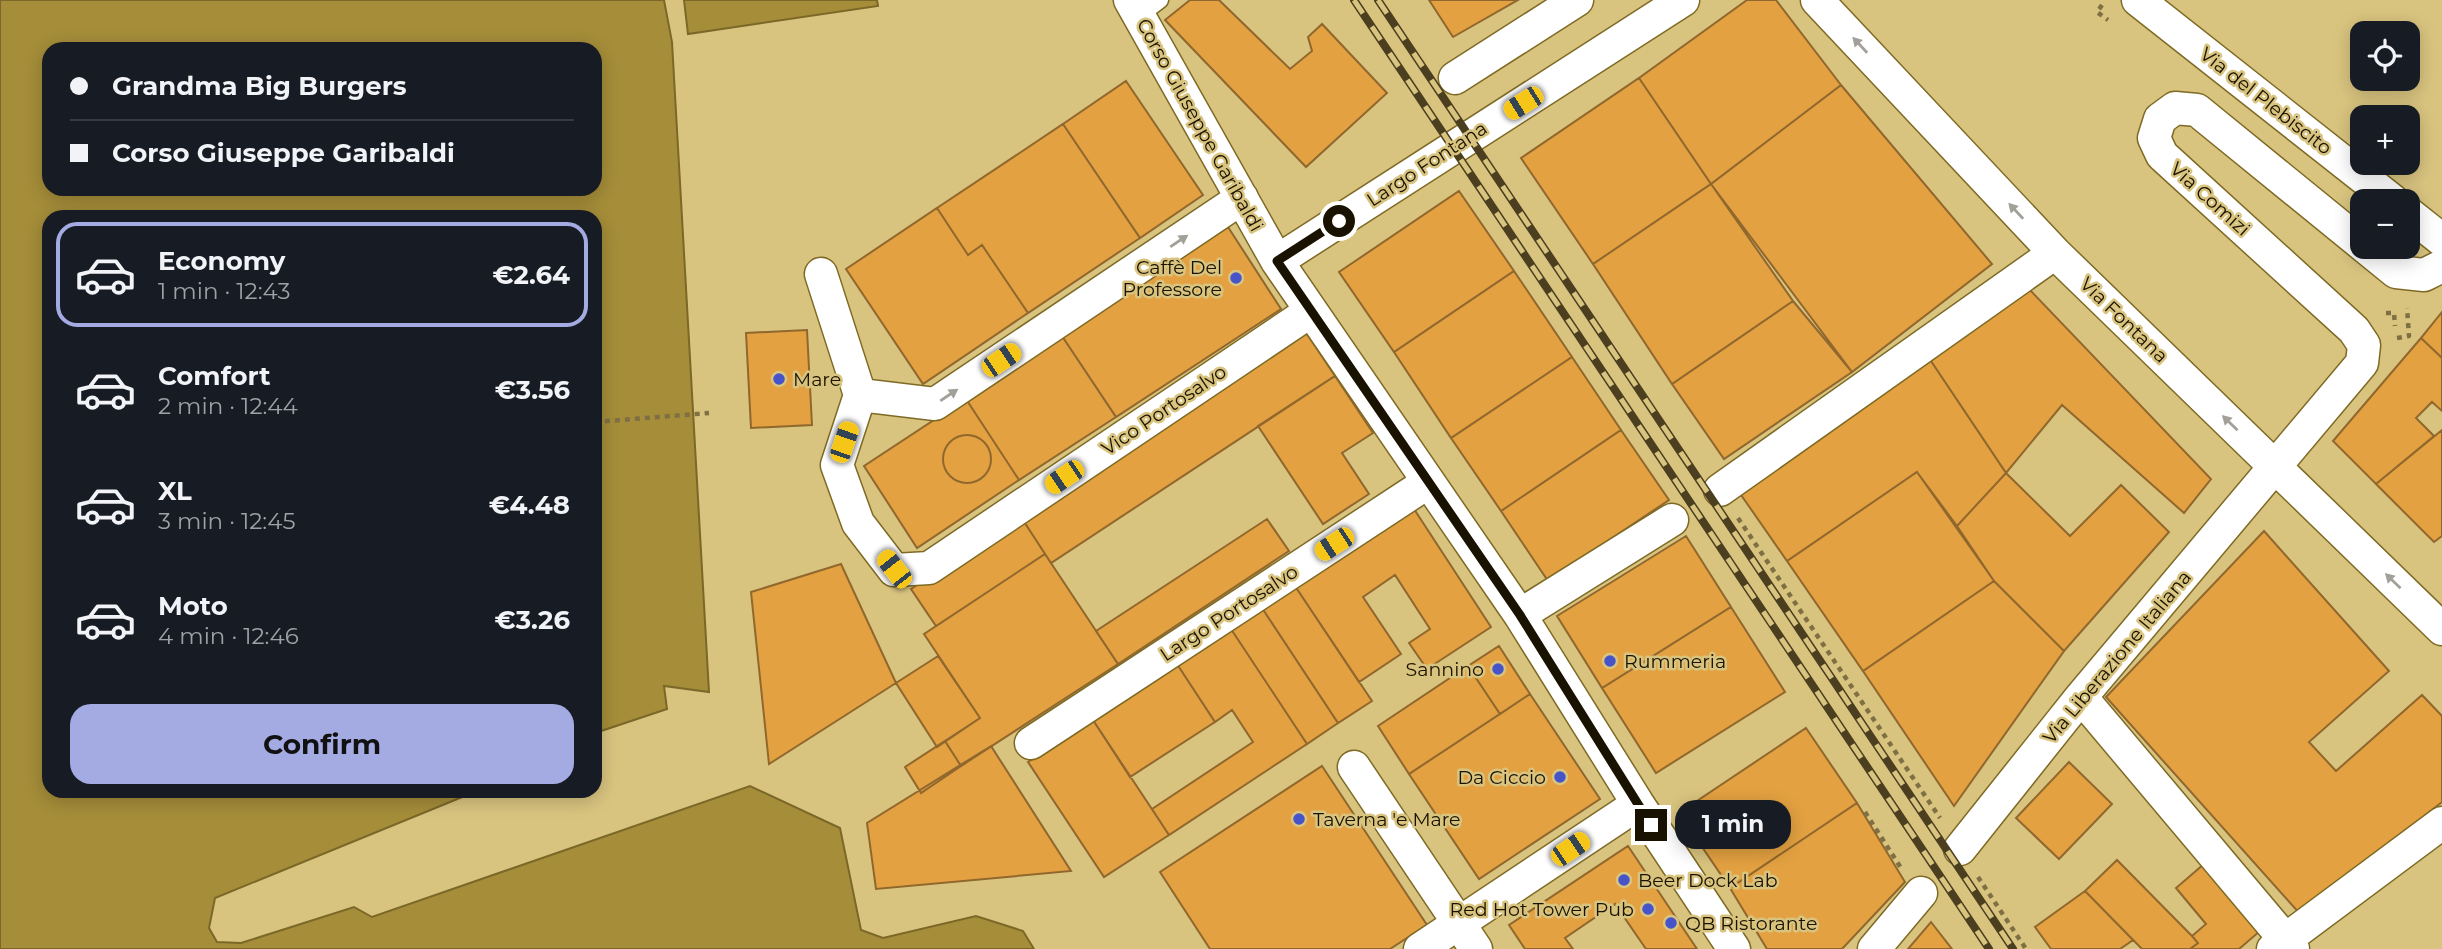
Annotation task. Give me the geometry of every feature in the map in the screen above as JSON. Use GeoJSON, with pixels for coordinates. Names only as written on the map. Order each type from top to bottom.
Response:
{"type":"FeatureCollection","features":[{"type":"Feature","properties":{"kind":"street"},"geometry":{"type":"LineString","coordinates":[[1455,78],[1577,0]]}},
{"type":"Feature","properties":{"kind":"street","name":"Largo Fontana"},"geometry":{"type":"LineString","coordinates":[[1277,261],[1684,0]]}},
{"type":"Feature","properties":{"kind":"street","name":"Via Fontana"},"geometry":{"type":"LineString","coordinates":[[1817,0],[2055,253],[2442,629]]}},
{"type":"Feature","properties":{"kind":"street","name":"Via del Plebiscito"},"geometry":{"type":"LineString","coordinates":[[2138,0],[2378,189]]}},
{"type":"Feature","properties":{"kind":"street","name":"Corso Giuseppe Garibaldi"},"geometry":{"type":"LineString","coordinates":[[1143,5],[1277,261],[1520,615],[1638,804],[1734,949]]}},
{"type":"Feature","properties":{"kind":"street","name":"Via Comizi"},"geometry":{"type":"LineString","coordinates":[[2364,350],[2361,337],[2354,330],[2162,156],[2154,138],[2160,119],[2175,108],[2197,110],[2384,265],[2410,276],[2433,271]]}},
{"type":"Feature","properties":{"kind":"street"},"geometry":{"type":"LineString","coordinates":[[821,274],[860,396],[935,404],[1242,198]]}},
{"type":"Feature","properties":{"kind":"street"},"geometry":{"type":"LineString","coordinates":[[2420,223],[2442,240]]}},
{"type":"Feature","properties":{"kind":"street"},"geometry":{"type":"LineString","coordinates":[[1720,490],[2055,253]]}},
{"type":"Feature","properties":{"kind":"street","name":"Vico Portosalvo"},"geometry":{"type":"LineString","coordinates":[[860,396],[837,465],[858,523],[894,569],[929,568],[1311,311]]}},
{"type":"Feature","properties":{"kind":"street"},"geometry":{"type":"LineString","coordinates":[[2277,468],[2358,372],[2364,350]]}},
{"type":"Feature","properties":{"kind":"street","name":"Via Liberazione Italiana"},"geometry":{"type":"LineString","coordinates":[[1960,849],[2081,697],[2277,468]]}},
{"type":"Feature","properties":{"kind":"street","name":"Largo Portosalvo"},"geometry":{"type":"LineString","coordinates":[[1031,743],[1427,483]]}},
{"type":"Feature","properties":{"kind":"street"},"geometry":{"type":"LineString","coordinates":[[1520,615],[1672,520]]}},
{"type":"Feature","properties":{"kind":"street"},"geometry":{"type":"LineString","coordinates":[[2081,697],[2284,946],[2442,823]]}},
{"type":"Feature","properties":{"kind":"street"},"geometry":{"type":"LineString","coordinates":[[1354,767],[1476,949]]}},
{"type":"Feature","properties":{"kind":"street"},"geometry":{"type":"LineString","coordinates":[[1420,949],[1638,804]]}},
{"type":"Feature","properties":{"kind":"street"},"geometry":{"type":"LineString","coordinates":[[1874,949],[1915,901]]}},
{"type":"Feature","properties":{"kind":"path"},"geometry":{"type":"LineString","coordinates":[[2106,0],[2097,12],[2107,20]]}},
{"type":"Feature","properties":{"kind":"path"},"geometry":{"type":"LineString","coordinates":[[2364,350],[2382,328],[2382,314],[2395,313],[2396,338],[2409,336],[2406,296],[2433,271]]}},
{"type":"Feature","properties":{"kind":"path"},"geometry":{"type":"LineString","coordinates":[[602,421],[709,413]]}},
{"type":"Feature","properties":{"kind":"path"},"geometry":{"type":"LineString","coordinates":[[1720,490],[1942,821],[1967,810],[1992,809]]}},
{"type":"Feature","properties":{"kind":"path"},"geometry":{"type":"LineString","coordinates":[[1865,812],[1909,880],[1915,901]]}},
{"type":"Feature","properties":{"kind":"path"},"geometry":{"type":"LineString","coordinates":[[1977,876],[2026,949]]}},
{"type":"Feature","properties":{"kind":"shaded area"},"geometry":{"type":"Polygon","coordinates":[[[0,0],[664,0],[672,42],[709,692],[664,686],[667,709],[602,731],[602,210],[42,210],[42,798],[460,798],[215,898],[209,928],[217,942],[241,943],[354,907],[372,917],[750,786],[840,828],[861,930],[883,938],[976,916],[1023,931],[1034,949],[0,949],[0,0]]]}},
{"type":"Feature","properties":{"kind":"shaded area"},"geometry":{"type":"Polygon","coordinates":[[[684,0],[877,0],[878,6],[688,34],[684,0]]]}},
{"type":"Feature","properties":{"kind":"building"},"geometry":{"type":"Polygon","coordinates":[[[1190,0],[1219,0],[1290,69],[1312,51],[1308,37],[1322,24],[1387,93],[1306,167],[1165,20],[1190,0]]]}},
{"type":"Feature","properties":{"kind":"building"},"geometry":{"type":"Polygon","coordinates":[[[1429,0],[1518,0],[1453,37],[1429,0]]]}},
{"type":"Feature","properties":{"kind":"building"},"geometry":{"type":"Polygon","coordinates":[[[1747,0],[1776,0],[1841,85],[1711,184],[1639,78],[1747,0]]]}},
{"type":"Feature","properties":{"kind":"building"},"geometry":{"type":"Polygon","coordinates":[[[1639,78],[1711,184],[1593,264],[1521,158],[1639,78]]]}},
{"type":"Feature","properties":{"kind":"building"},"geometry":{"type":"Polygon","coordinates":[[[1126,81],[1203,195],[1140,238],[1063,124],[1126,81]]]}},
{"type":"Feature","properties":{"kind":"building"},"geometry":{"type":"Polygon","coordinates":[[[1841,85],[1992,264],[1852,372],[1711,184],[1841,85]]]}},
{"type":"Feature","properties":{"kind":"building"},"geometry":{"type":"Polygon","coordinates":[[[1063,124],[1140,238],[1028,313],[982,245],[968,255],[937,208],[1063,124]]]}},
{"type":"Feature","properties":{"kind":"building"},"geometry":{"type":"Polygon","coordinates":[[[1711,184],[1793,301],[1672,384],[1593,264],[1711,184]]]}},
{"type":"Feature","properties":{"kind":"building"},"geometry":{"type":"Polygon","coordinates":[[[1459,191],[1514,271],[1394,352],[1339,272],[1459,191]]]}},
{"type":"Feature","properties":{"kind":"building"},"geometry":{"type":"Polygon","coordinates":[[[937,208],[968,255],[982,245],[1028,313],[923,384],[846,269],[937,208]]]}},
{"type":"Feature","properties":{"kind":"building"},"geometry":{"type":"Polygon","coordinates":[[[1228,227],[1281,309],[1116,417],[1062,336],[1228,227]]]}},
{"type":"Feature","properties":{"kind":"building"},"geometry":{"type":"Polygon","coordinates":[[[1514,271],[1572,357],[1451,438],[1394,352],[1514,271]]]}},
{"type":"Feature","properties":{"kind":"building"},"geometry":{"type":"Polygon","coordinates":[[[2030,290],[2211,479],[2184,513],[2062,405],[2006,473],[1929,358],[2030,290]]]}},
{"type":"Feature","properties":{"kind":"building"},"geometry":{"type":"Polygon","coordinates":[[[1793,301],[1852,372],[1724,459],[1672,384],[1793,301]]]}},
{"type":"Feature","properties":{"kind":"building"},"geometry":{"type":"Polygon","coordinates":[[[2442,312],[2442,358],[2421,338],[2442,312]]]}},
{"type":"Feature","properties":{"kind":"building","name":"Mare"},"geometry":{"type":"Polygon","coordinates":[[[807,330],[812,425],[751,428],[746,333],[807,330]]]}},
{"type":"Feature","properties":{"kind":"building"},"geometry":{"type":"Polygon","coordinates":[[[1305,331],[1335,376],[1051,563],[1021,517],[1305,331]]]}},
{"type":"Feature","properties":{"kind":"building"},"geometry":{"type":"Polygon","coordinates":[[[1062,336],[1116,417],[1019,480],[966,399],[1062,336]]]}},
{"type":"Feature","properties":{"kind":"building"},"geometry":{"type":"Polygon","coordinates":[[[2421,338],[2442,358],[2442,411],[2432,402],[2416,418],[2434,436],[2376,484],[2333,441],[2421,338]]]}},
{"type":"Feature","properties":{"kind":"building"},"geometry":{"type":"Polygon","coordinates":[[[1572,357],[1621,430],[1501,511],[1451,438],[1572,357]]]}},
{"type":"Feature","properties":{"kind":"building"},"geometry":{"type":"Polygon","coordinates":[[[1929,358],[2006,473],[1957,526],[1917,472],[1787,561],[1739,492],[1929,358]]]}},
{"type":"Feature","properties":{"kind":"building"},"geometry":{"type":"Polygon","coordinates":[[[1335,376],[1373,433],[1342,453],[1369,494],[1323,524],[1258,426],[1335,376]]]}},
{"type":"Feature","properties":{"kind":"building"},"geometry":{"type":"Polygon","coordinates":[[[966,399],[1019,480],[917,548],[864,466],[966,399]]]}},
{"type":"Feature","properties":{"kind":"building"},"geometry":{"type":"Polygon","coordinates":[[[1621,430],[1669,500],[1548,581],[1501,511],[1621,430]]]}},
{"type":"Feature","properties":{"kind":"building"},"geometry":{"type":"Polygon","coordinates":[[[2442,430],[2442,536],[2434,542],[2376,484],[2442,430]]]}},
{"type":"Feature","properties":{"kind":"building"},"geometry":{"type":"Polygon","coordinates":[[[967,435],[984,442],[991,459],[984,476],[967,483],[950,476],[943,459],[950,442],[967,435]]]}},
{"type":"Feature","properties":{"kind":"building"},"geometry":{"type":"Polygon","coordinates":[[[1917,472],[1994,581],[1863,671],[1787,561],[1917,472]]]}},
{"type":"Feature","properties":{"kind":"building"},"geometry":{"type":"Polygon","coordinates":[[[2006,473],[2070,536],[2121,485],[2169,532],[2064,651],[1994,581],[1957,526],[2006,473]]]}},
{"type":"Feature","properties":{"kind":"building"},"geometry":{"type":"Polygon","coordinates":[[[1414,509],[1491,627],[1427,669],[1409,643],[1430,629],[1395,575],[1363,597],[1401,654],[1359,682],[1295,586],[1414,509]]]}},
{"type":"Feature","properties":{"kind":"building"},"geometry":{"type":"Polygon","coordinates":[[[1021,517],[1045,554],[936,626],[911,589],[1021,517]]]}},
{"type":"Feature","properties":{"kind":"building"},"geometry":{"type":"Polygon","coordinates":[[[1267,519],[1289,551],[1118,664],[1096,631],[1267,519]]]}},
{"type":"Feature","properties":{"kind":"building"},"geometry":{"type":"Polygon","coordinates":[[[2264,531],[2389,671],[2309,742],[2336,771],[2422,695],[2442,716],[2442,802],[2300,914],[2106,697],[2264,531]]]}},
{"type":"Feature","properties":{"kind":"building"},"geometry":{"type":"Polygon","coordinates":[[[1686,536],[1731,607],[1602,688],[1557,616],[1686,536]]]}},
{"type":"Feature","properties":{"kind":"building"},"geometry":{"type":"Polygon","coordinates":[[[1045,554],[1118,664],[961,766],[945,741],[980,718],[924,634],[1045,554]]]}},
{"type":"Feature","properties":{"kind":"building"},"geometry":{"type":"Polygon","coordinates":[[[841,564],[896,683],[769,764],[751,592],[841,564]]]}},
{"type":"Feature","properties":{"kind":"building"},"geometry":{"type":"Polygon","coordinates":[[[1994,581],[2064,651],[1954,806],[1863,671],[1994,581]]]}},
{"type":"Feature","properties":{"kind":"building"},"geometry":{"type":"Polygon","coordinates":[[[1295,586],[1372,701],[1338,723],[1262,608],[1295,586]]]}},
{"type":"Feature","properties":{"kind":"building"},"geometry":{"type":"Polygon","coordinates":[[[1731,607],[1785,692],[1656,773],[1602,688],[1731,607]]]}},
{"type":"Feature","properties":{"kind":"building"},"geometry":{"type":"Polygon","coordinates":[[[1262,608],[1338,723],[1307,744],[1231,629],[1262,608]]]}},
{"type":"Feature","properties":{"kind":"building"},"geometry":{"type":"Polygon","coordinates":[[[1231,629],[1307,744],[1169,835],[1152,809],[1253,742],[1232,710],[1215,722],[1177,664],[1231,629]]]}},
{"type":"Feature","properties":{"kind":"building"},"geometry":{"type":"Polygon","coordinates":[[[1499,646],[1530,694],[1500,714],[1468,666],[1499,646]]]}},
{"type":"Feature","properties":{"kind":"building"},"geometry":{"type":"Polygon","coordinates":[[[938,656],[980,718],[937,747],[896,683],[938,656]]]}},
{"type":"Feature","properties":{"kind":"building"},"geometry":{"type":"Polygon","coordinates":[[[1177,664],[1215,722],[1130,777],[1093,720],[1177,664]]]}},
{"type":"Feature","properties":{"kind":"building"},"geometry":{"type":"Polygon","coordinates":[[[1468,666],[1500,714],[1409,774],[1378,726],[1468,666]]]}},
{"type":"Feature","properties":{"kind":"building"},"geometry":{"type":"Polygon","coordinates":[[[1530,694],[1600,799],[1479,879],[1409,774],[1530,694]]]}},
{"type":"Feature","properties":{"kind":"building"},"geometry":{"type":"Polygon","coordinates":[[[1093,720],[1169,835],[1104,877],[1028,762],[1093,720]]]}},
{"type":"Feature","properties":{"kind":"building"},"geometry":{"type":"Polygon","coordinates":[[[1806,728],[1857,803],[1730,888],[1679,813],[1806,728]]]}},
{"type":"Feature","properties":{"kind":"building"},"geometry":{"type":"Polygon","coordinates":[[[945,741],[961,766],[921,793],[905,767],[945,741]]]}},
{"type":"Feature","properties":{"kind":"building"},"geometry":{"type":"Polygon","coordinates":[[[991,746],[1071,871],[876,889],[867,823],[991,746]]]}},
{"type":"Feature","properties":{"kind":"building"},"geometry":{"type":"Polygon","coordinates":[[[2069,762],[2112,804],[2059,859],[2016,818],[2069,762]]]}},
{"type":"Feature","properties":{"kind":"building","name":"Taverna 'e Mare"},"geometry":{"type":"Polygon","coordinates":[[[1322,766],[1427,925],[1390,949],[1210,949],[1160,872],[1322,766]]]}},
{"type":"Feature","properties":{"kind":"building"},"geometry":{"type":"Polygon","coordinates":[[[1857,803],[1905,882],[1842,949],[1767,949],[1730,888],[1857,803]]]}},
{"type":"Feature","properties":{"kind":"building"},"geometry":{"type":"Polygon","coordinates":[[[1628,846],[1697,949],[1646,949],[1615,904],[1565,938],[1573,949],[1525,949],[1509,925],[1628,846]]]}},
{"type":"Feature","properties":{"kind":"building"},"geometry":{"type":"Polygon","coordinates":[[[2117,860],[2198,943],[2190,949],[2142,949],[2085,891],[2117,860]]]}},
{"type":"Feature","properties":{"kind":"building"},"geometry":{"type":"Polygon","coordinates":[[[2204,864],[2260,931],[2239,949],[2190,949],[2198,943],[2192,936],[2206,924],[2176,888],[2204,864]]]}},
{"type":"Feature","properties":{"kind":"building"},"geometry":{"type":"Polygon","coordinates":[[[2085,891],[2133,940],[2120,949],[2051,949],[2035,927],[2085,891]]]}},
{"type":"Feature","properties":{"kind":"building"},"geometry":{"type":"Polygon","coordinates":[[[1931,922],[1952,949],[1908,949],[1931,922]]]}},
{"type":"Feature","properties":{"kind":"railway"},"geometry":{"type":"LineString","coordinates":[[1354,0],[1989,949]]}},
{"type":"Feature","properties":{"kind":"railway"},"geometry":{"type":"LineString","coordinates":[[1378,0],[2013,949]]}},
{"type":"Feature","properties":{"kind":"place","name":"Caffè Del Professore"},"geometry":{"type":"Point","coordinates":[1236,278]}},
{"type":"Feature","properties":{"kind":"place","name":"Mare"},"geometry":{"type":"Point","coordinates":[779,379]}},
{"type":"Feature","properties":{"kind":"place","name":"Rummeria"},"geometry":{"type":"Point","coordinates":[1610,661]}},
{"type":"Feature","properties":{"kind":"place","name":"Sannino"},"geometry":{"type":"Point","coordinates":[1498,669]}},
{"type":"Feature","properties":{"kind":"place","name":"Da Ciccio"},"geometry":{"type":"Point","coordinates":[1560,777]}},
{"type":"Feature","properties":{"kind":"place","name":"Taverna 'e Mare"},"geometry":{"type":"Point","coordinates":[1299,819]}},
{"type":"Feature","properties":{"kind":"place","name":"Beer Dock Lab"},"geometry":{"type":"Point","coordinates":[1624,880]}},
{"type":"Feature","properties":{"kind":"place","name":"Red Hot Tower Pub"},"geometry":{"type":"Point","coordinates":[1648,909]}},
{"type":"Feature","properties":{"kind":"place","name":"QB Ristorante"},"geometry":{"type":"Point","coordinates":[1671,923]}},
{"type":"Feature","properties":{"kind":"route"},"geometry":{"type":"LineString","coordinates":[[1339,221],[1277,261],[1520,615],[1651,825]]}}]}
